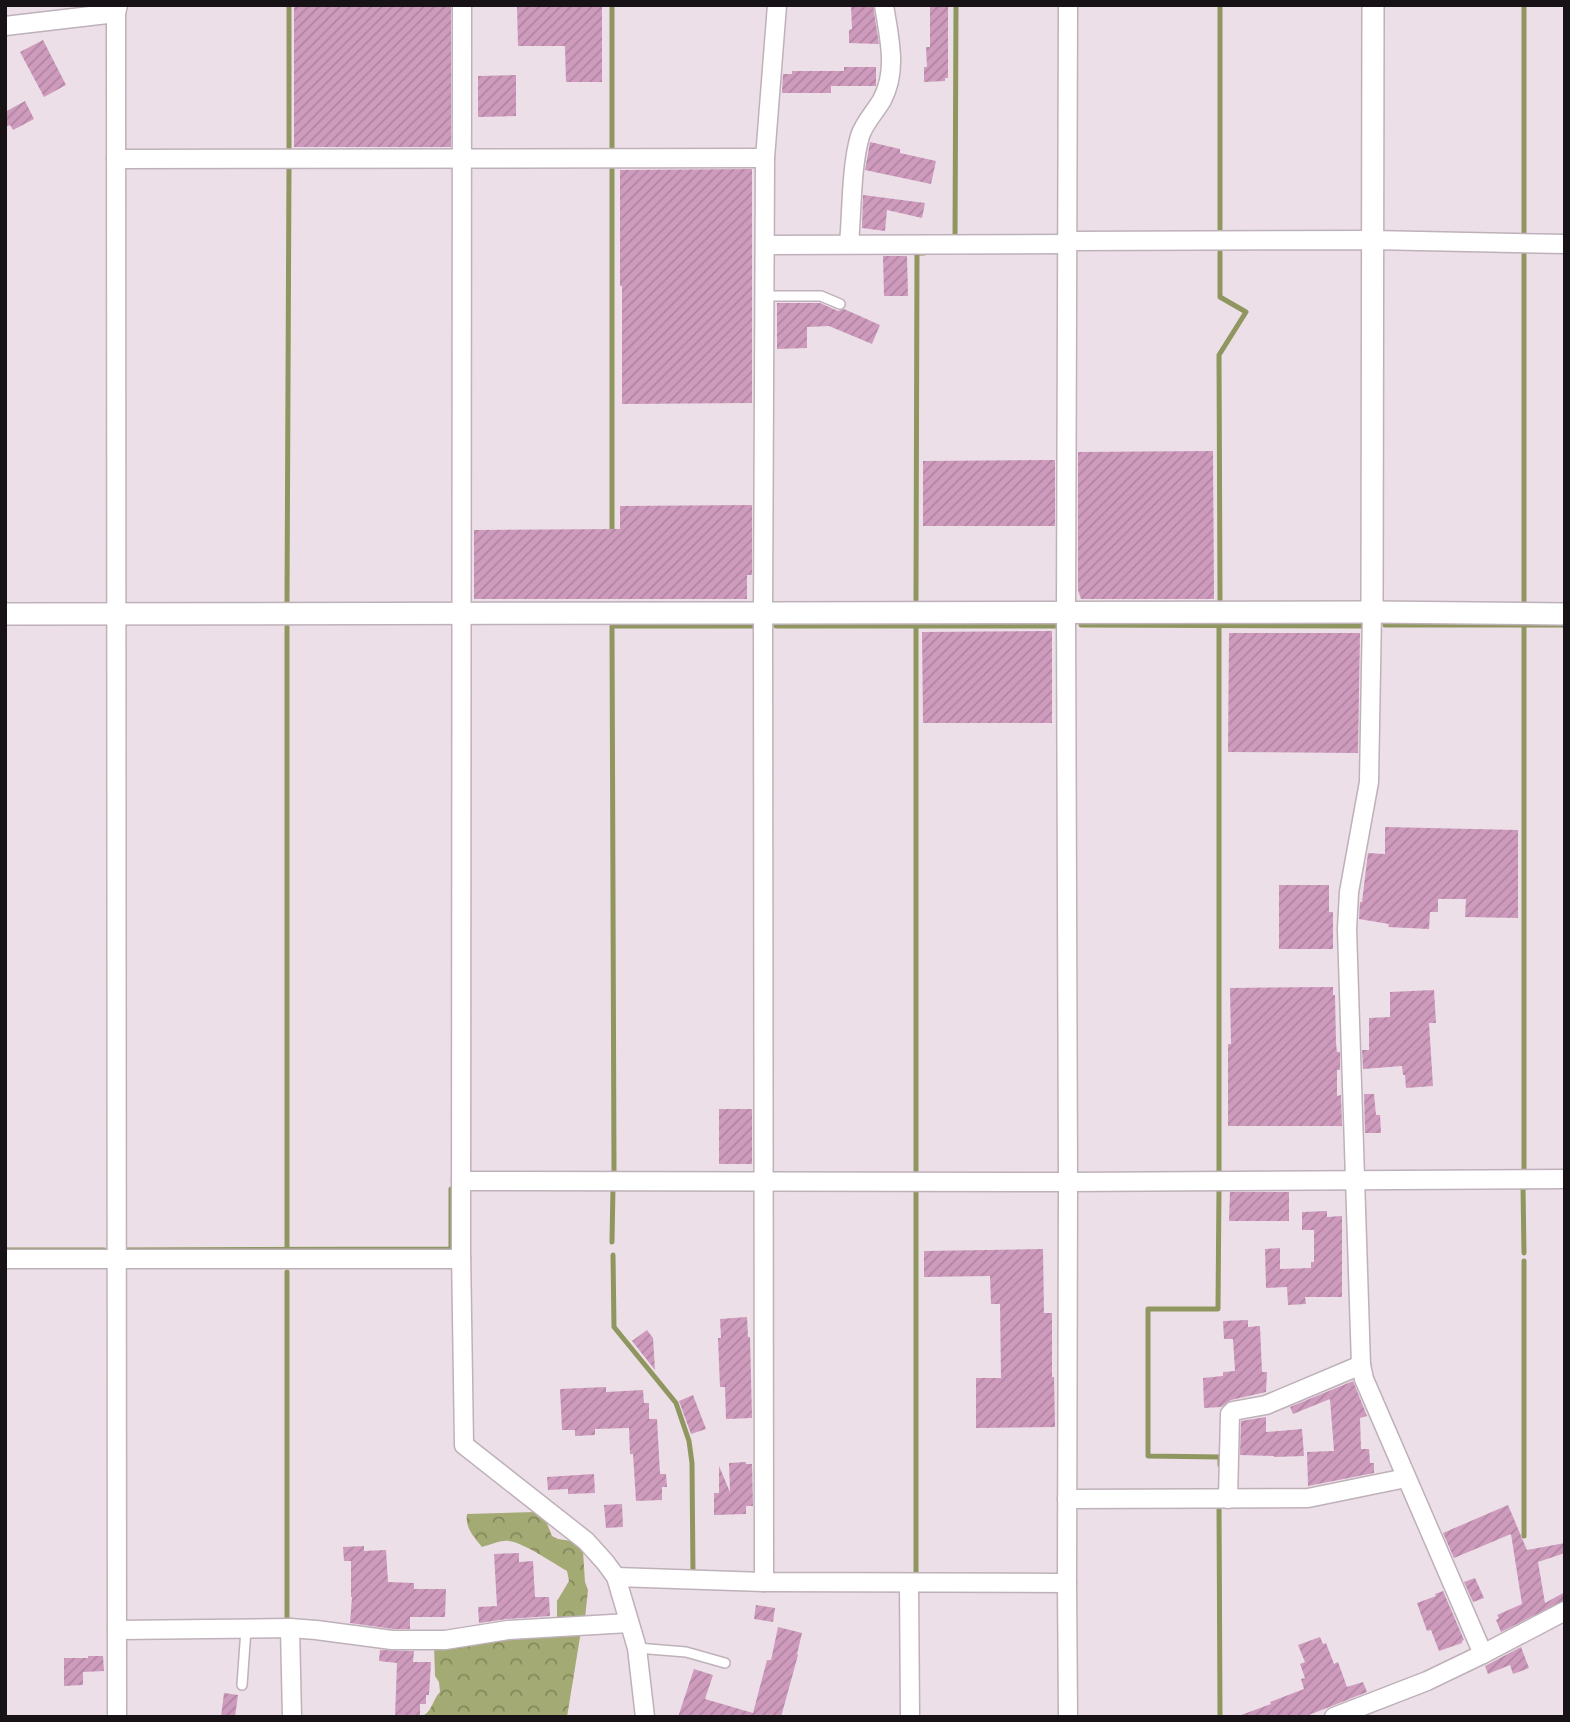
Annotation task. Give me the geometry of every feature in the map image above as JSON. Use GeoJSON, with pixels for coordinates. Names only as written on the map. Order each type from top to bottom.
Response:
{"type":"FeatureCollection","features":[{"type":"Feature","properties":{"kind":"street"},"geometry":{"type":"LineString","coordinates":[[462,5],[461,1259],[464,1445],[586,1541],[616,1577],[636,1648],[645,1717]]}},
{"type":"Feature","properties":{"kind":"street"},"geometry":{"type":"LineString","coordinates":[[764,1582],[765,158],[777,5]]}},
{"type":"Feature","properties":{"kind":"street"},"geometry":{"type":"LineString","coordinates":[[849,244],[860,134],[888,89],[891,74],[892,59],[884,5]]}},
{"type":"Feature","properties":{"kind":"street"},"geometry":{"type":"LineString","coordinates":[[1068,5],[1068,1717]]}},
{"type":"Feature","properties":{"kind":"street"},"geometry":{"type":"LineString","coordinates":[[1373,5],[1372,612],[1369,782],[1349,892],[1347,929],[1361,1364],[1364,1379],[1483,1654]]}},
{"type":"Feature","properties":{"kind":"street"},"geometry":{"type":"LineString","coordinates":[[5,26],[117,9],[117,1717]]}},
{"type":"Feature","properties":{"kind":"street"},"geometry":{"type":"LineString","coordinates":[[116,159],[765,158]]}},
{"type":"Feature","properties":{"kind":"street"},"geometry":{"type":"LineString","coordinates":[[765,245],[1373,240],[1565,244]]}},
{"type":"Feature","properties":{"kind":"street"},"geometry":{"type":"LineString","coordinates":[[5,614],[1565,614]]}},
{"type":"Feature","properties":{"kind":"street"},"geometry":{"type":"LineString","coordinates":[[461,1181],[1565,1179]]}},
{"type":"Feature","properties":{"kind":"street"},"geometry":{"type":"LineString","coordinates":[[5,1259],[461,1259]]}},
{"type":"Feature","properties":{"kind":"street"},"geometry":{"type":"LineString","coordinates":[[1228,1499],[1230,1414],[1233,1411],[1266,1405],[1361,1364]]}},
{"type":"Feature","properties":{"kind":"street"},"geometry":{"type":"LineString","coordinates":[[1067,1499],[1308,1498],[1406,1478]]}},
{"type":"Feature","properties":{"kind":"street"},"geometry":{"type":"LineString","coordinates":[[616,1577],[764,1582],[1067,1583]]}},
{"type":"Feature","properties":{"kind":"street"},"geometry":{"type":"LineString","coordinates":[[909,1583],[910,1717]]}},
{"type":"Feature","properties":{"kind":"street"},"geometry":{"type":"LineString","coordinates":[[1334,1717],[1427,1681],[1565,1611]]}},
{"type":"Feature","properties":{"kind":"street"},"geometry":{"type":"LineString","coordinates":[[117,1630],[290,1628],[392,1640],[445,1640],[508,1630],[629,1623]]}},
{"type":"Feature","properties":{"kind":"street"},"geometry":{"type":"LineString","coordinates":[[290,1628],[292,1717]]}},
{"type":"Feature","properties":{"kind":"lane"},"geometry":{"type":"LineString","coordinates":[[765,296],[821,296],[840,304]]}},
{"type":"Feature","properties":{"kind":"lane"},"geometry":{"type":"LineString","coordinates":[[242,1685],[246,1629]]}},
{"type":"Feature","properties":{"kind":"lane"},"geometry":{"type":"LineString","coordinates":[[636,1648],[686,1652],[725,1663]]}},
{"type":"Feature","properties":{"kind":"green space"},"geometry":{"type":"Polygon","coordinates":[[[537,1512],[546,1521],[552,1536],[578,1542],[583,1551],[588,1590],[585,1618],[562,1620],[557,1617],[557,1601],[569,1581],[567,1571],[515,1542],[502,1541],[482,1547],[467,1524],[467,1514],[537,1512]]]}},
{"type":"Feature","properties":{"kind":"green space"},"geometry":{"type":"Polygon","coordinates":[[[581,1631],[567,1717],[424,1717],[440,1692],[435,1676],[434,1645],[581,1631]]]}},
{"type":"Feature","properties":{"kind":"building"},"geometry":{"type":"Polygon","coordinates":[[[294,5],[451,5],[451,147],[294,147],[294,5]]]}},
{"type":"Feature","properties":{"kind":"building"},"geometry":{"type":"Polygon","coordinates":[[[517,5],[602,5],[602,82],[566,82],[565,46],[518,46],[517,5]]]}},
{"type":"Feature","properties":{"kind":"building"},"geometry":{"type":"Polygon","coordinates":[[[851,5],[873,5],[879,44],[849,43],[849,30],[852,29],[851,5]]]}},
{"type":"Feature","properties":{"kind":"building"},"geometry":{"type":"Polygon","coordinates":[[[930,5],[948,5],[948,78],[945,78],[945,81],[924,82],[924,67],[927,67],[926,47],[930,47],[930,5]]]}},
{"type":"Feature","properties":{"kind":"building"},"geometry":{"type":"Polygon","coordinates":[[[43,40],[66,85],[44,97],[20,52],[43,40]]]}},
{"type":"Feature","properties":{"kind":"building"},"geometry":{"type":"Polygon","coordinates":[[[844,67],[876,67],[876,86],[831,86],[831,93],[782,93],[783,74],[792,74],[792,71],[844,71],[844,67]]]}},
{"type":"Feature","properties":{"kind":"building"},"geometry":{"type":"Polygon","coordinates":[[[516,75],[516,116],[478,117],[478,76],[516,75]]]}},
{"type":"Feature","properties":{"kind":"building"},"geometry":{"type":"Polygon","coordinates":[[[25,101],[34,119],[13,130],[10,125],[5,127],[5,112],[25,101]]]}},
{"type":"Feature","properties":{"kind":"building"},"geometry":{"type":"Polygon","coordinates":[[[870,142],[900,149],[900,153],[936,161],[931,184],[865,170],[870,142]]]}},
{"type":"Feature","properties":{"kind":"building"},"geometry":{"type":"Polygon","coordinates":[[[752,169],[752,403],[622,404],[620,170],[752,169]]]}},
{"type":"Feature","properties":{"kind":"building"},"geometry":{"type":"Polygon","coordinates":[[[863,195],[925,203],[922,218],[887,210],[885,231],[862,228],[863,195]]]}},
{"type":"Feature","properties":{"kind":"building"},"geometry":{"type":"Polygon","coordinates":[[[883,256],[907,256],[908,296],[884,296],[883,256]]]}},
{"type":"Feature","properties":{"kind":"building"},"geometry":{"type":"Polygon","coordinates":[[[777,303],[820,303],[838,311],[844,309],[880,325],[872,344],[829,326],[807,327],[807,348],[777,349],[777,303]]]}},
{"type":"Feature","properties":{"kind":"building"},"geometry":{"type":"Polygon","coordinates":[[[1213,451],[1214,599],[1081,599],[1078,590],[1078,452],[1213,451]]]}},
{"type":"Feature","properties":{"kind":"building"},"geometry":{"type":"Polygon","coordinates":[[[1055,460],[1055,526],[923,526],[923,461],[1055,460]]]}},
{"type":"Feature","properties":{"kind":"building"},"geometry":{"type":"Polygon","coordinates":[[[752,505],[752,575],[747,575],[747,599],[474,599],[474,530],[620,529],[620,506],[752,505]]]}},
{"type":"Feature","properties":{"kind":"building"},"geometry":{"type":"Polygon","coordinates":[[[1052,631],[1052,723],[923,723],[922,632],[1052,631]]]}},
{"type":"Feature","properties":{"kind":"building"},"geometry":{"type":"Polygon","coordinates":[[[1229,633],[1360,633],[1358,753],[1228,752],[1229,633]]]}},
{"type":"Feature","properties":{"kind":"building"},"geometry":{"type":"Polygon","coordinates":[[[1385,827],[1518,830],[1518,918],[1465,917],[1466,899],[1438,899],[1438,912],[1430,912],[1429,929],[1388,927],[1389,924],[1359,919],[1368,853],[1385,854],[1385,827]]]}},
{"type":"Feature","properties":{"kind":"building"},"geometry":{"type":"Polygon","coordinates":[[[1279,885],[1329,885],[1329,912],[1333,912],[1333,949],[1279,949],[1279,885]]]}},
{"type":"Feature","properties":{"kind":"building"},"geometry":{"type":"Polygon","coordinates":[[[1333,987],[1336,1043],[1337,1052],[1340,1052],[1337,1096],[1341,1095],[1342,1126],[1228,1126],[1230,988],[1333,987]]]}},
{"type":"Feature","properties":{"kind":"building"},"geometry":{"type":"Polygon","coordinates":[[[1434,990],[1436,1023],[1429,1023],[1433,1086],[1406,1088],[1402,1066],[1363,1069],[1362,1050],[1369,1050],[1369,1018],[1390,1017],[1390,992],[1434,990]]]}},
{"type":"Feature","properties":{"kind":"building"},"geometry":{"type":"Polygon","coordinates":[[[1364,1094],[1374,1094],[1376,1115],[1380,1115],[1381,1133],[1365,1133],[1364,1094]]]}},
{"type":"Feature","properties":{"kind":"building"},"geometry":{"type":"Polygon","coordinates":[[[719,1109],[752,1109],[752,1164],[719,1164],[719,1109]]]}},
{"type":"Feature","properties":{"kind":"building"},"geometry":{"type":"Polygon","coordinates":[[[1230,1192],[1289,1192],[1289,1221],[1229,1221],[1230,1192]]]}},
{"type":"Feature","properties":{"kind":"building"},"geometry":{"type":"Polygon","coordinates":[[[1327,1211],[1327,1217],[1342,1216],[1342,1297],[1305,1297],[1306,1304],[1288,1305],[1287,1287],[1266,1288],[1265,1249],[1280,1248],[1280,1269],[1311,1268],[1311,1262],[1314,1262],[1314,1230],[1302,1230],[1302,1212],[1327,1211]]]}},
{"type":"Feature","properties":{"kind":"building"},"geometry":{"type":"Polygon","coordinates":[[[1043,1249],[1044,1313],[1052,1313],[1055,1427],[976,1428],[976,1378],[1001,1378],[1000,1304],[991,1304],[990,1276],[924,1277],[924,1251],[1043,1249]]]}},
{"type":"Feature","properties":{"kind":"building"},"geometry":{"type":"Polygon","coordinates":[[[747,1317],[752,1418],[726,1419],[725,1387],[720,1387],[720,1319],[747,1317]]]}},
{"type":"Feature","properties":{"kind":"building"},"geometry":{"type":"Polygon","coordinates":[[[1248,1320],[1248,1327],[1260,1326],[1262,1372],[1267,1372],[1266,1392],[1231,1400],[1221,1407],[1204,1408],[1203,1378],[1223,1376],[1223,1372],[1235,1371],[1233,1339],[1224,1339],[1223,1321],[1248,1320]]]}},
{"type":"Feature","properties":{"kind":"building"},"geometry":{"type":"Polygon","coordinates":[[[647,1330],[653,1338],[655,1370],[632,1341],[647,1330]]]}},
{"type":"Feature","properties":{"kind":"building"},"geometry":{"type":"Polygon","coordinates":[[[1353,1381],[1367,1416],[1360,1418],[1361,1449],[1369,1449],[1374,1473],[1308,1486],[1307,1452],[1334,1451],[1330,1399],[1293,1414],[1290,1407],[1353,1381]]]}},
{"type":"Feature","properties":{"kind":"building"},"geometry":{"type":"Polygon","coordinates":[[[606,1387],[606,1392],[643,1390],[644,1403],[649,1403],[649,1419],[657,1419],[660,1474],[666,1474],[667,1487],[662,1487],[662,1500],[636,1501],[629,1428],[595,1429],[595,1435],[575,1436],[575,1430],[562,1430],[560,1389],[606,1387]]]}},
{"type":"Feature","properties":{"kind":"building"},"geometry":{"type":"Polygon","coordinates":[[[693,1395],[706,1429],[691,1434],[679,1401],[693,1395]]]}},
{"type":"Feature","properties":{"kind":"building"},"geometry":{"type":"Polygon","coordinates":[[[1266,1417],[1266,1432],[1302,1429],[1304,1456],[1240,1455],[1241,1421],[1266,1417]]]}},
{"type":"Feature","properties":{"kind":"building"},"geometry":{"type":"Polygon","coordinates":[[[729,1463],[752,1464],[753,1506],[746,1506],[746,1514],[714,1515],[714,1493],[719,1493],[719,1466],[730,1492],[729,1463]]]}},
{"type":"Feature","properties":{"kind":"building"},"geometry":{"type":"Polygon","coordinates":[[[594,1474],[595,1493],[568,1494],[568,1489],[548,1490],[547,1477],[594,1474]]]}},
{"type":"Feature","properties":{"kind":"building"},"geometry":{"type":"Polygon","coordinates":[[[622,1504],[623,1527],[606,1528],[604,1505],[622,1504]]]}},
{"type":"Feature","properties":{"kind":"building"},"geometry":{"type":"Polygon","coordinates":[[[1508,1505],[1527,1550],[1565,1543],[1565,1553],[1538,1562],[1545,1603],[1565,1592],[1565,1600],[1501,1632],[1496,1620],[1499,1618],[1497,1615],[1522,1604],[1511,1534],[1454,1558],[1443,1533],[1508,1505]]]}},
{"type":"Feature","properties":{"kind":"building"},"geometry":{"type":"Polygon","coordinates":[[[364,1546],[364,1551],[386,1550],[388,1582],[414,1583],[414,1589],[446,1589],[445,1617],[410,1617],[410,1629],[350,1623],[351,1561],[344,1561],[343,1547],[364,1546]]]}},
{"type":"Feature","properties":{"kind":"building"},"geometry":{"type":"Polygon","coordinates":[[[519,1553],[519,1562],[533,1561],[535,1597],[549,1597],[550,1616],[479,1623],[478,1607],[497,1606],[494,1554],[519,1553]]]}},
{"type":"Feature","properties":{"kind":"building"},"geometry":{"type":"Polygon","coordinates":[[[1475,1578],[1484,1598],[1473,1602],[1464,1582],[1475,1578]]]}},
{"type":"Feature","properties":{"kind":"building"},"geometry":{"type":"Polygon","coordinates":[[[1443,1591],[1464,1640],[1439,1651],[1431,1630],[1427,1631],[1417,1603],[1443,1591]]]}},
{"type":"Feature","properties":{"kind":"building"},"geometry":{"type":"Polygon","coordinates":[[[756,1605],[775,1608],[773,1622],[754,1619],[756,1605]]]}},
{"type":"Feature","properties":{"kind":"building"},"geometry":{"type":"Polygon","coordinates":[[[778,1627],[802,1633],[781,1717],[678,1717],[694,1669],[713,1675],[705,1699],[753,1713],[767,1660],[771,1660],[778,1627]]]}},
{"type":"Feature","properties":{"kind":"building"},"geometry":{"type":"Polygon","coordinates":[[[1320,1637],[1323,1644],[1326,1643],[1334,1664],[1338,1662],[1347,1687],[1363,1682],[1367,1692],[1304,1717],[1242,1717],[1241,1715],[1304,1689],[1301,1679],[1305,1678],[1300,1664],[1305,1662],[1298,1645],[1320,1637]]]}},
{"type":"Feature","properties":{"kind":"building"},"geometry":{"type":"Polygon","coordinates":[[[1521,1647],[1529,1668],[1513,1674],[1510,1665],[1488,1674],[1485,1666],[1521,1647]]]}},
{"type":"Feature","properties":{"kind":"building"},"geometry":{"type":"Polygon","coordinates":[[[380,1650],[414,1651],[413,1662],[431,1662],[429,1695],[426,1695],[426,1704],[420,1704],[420,1717],[395,1717],[397,1663],[379,1661],[380,1650]]]}},
{"type":"Feature","properties":{"kind":"building"},"geometry":{"type":"Polygon","coordinates":[[[103,1656],[104,1671],[83,1672],[83,1685],[64,1686],[64,1658],[103,1656]]]}},
{"type":"Feature","properties":{"kind":"building"},"geometry":{"type":"Polygon","coordinates":[[[224,1693],[238,1695],[235,1717],[221,1717],[224,1693]]]}},
{"type":"Feature","properties":{"kind":"waterway"},"geometry":{"type":"LineString","coordinates":[[289,5],[289,147]]}},
{"type":"Feature","properties":{"kind":"waterway"},"geometry":{"type":"LineString","coordinates":[[612,5],[612,152]]}},
{"type":"Feature","properties":{"kind":"waterway"},"geometry":{"type":"LineString","coordinates":[[955,239],[956,5]]}},
{"type":"Feature","properties":{"kind":"waterway"},"geometry":{"type":"LineString","coordinates":[[1220,5],[1220,229]]}},
{"type":"Feature","properties":{"kind":"waterway"},"geometry":{"type":"LineString","coordinates":[[1524,5],[1524,239]]}},
{"type":"Feature","properties":{"kind":"waterway"},"geometry":{"type":"LineString","coordinates":[[287,602],[289,164]]}},
{"type":"Feature","properties":{"kind":"waterway"},"geometry":{"type":"LineString","coordinates":[[612,165],[612,536]]}},
{"type":"Feature","properties":{"kind":"waterway"},"geometry":{"type":"LineString","coordinates":[[1524,250],[1524,601]]}},
{"type":"Feature","properties":{"kind":"waterway"},"geometry":{"type":"LineString","coordinates":[[1220,252],[1220,297],[1246,312],[1219,355],[1220,600]]}},
{"type":"Feature","properties":{"kind":"waterway"},"geometry":{"type":"LineString","coordinates":[[916,600],[917,253],[924,253]]}},
{"type":"Feature","properties":{"kind":"waterway"},"geometry":{"type":"LineString","coordinates":[[1081,625],[1361,626]]}},
{"type":"Feature","properties":{"kind":"waterway"},"geometry":{"type":"LineString","coordinates":[[1385,625],[1565,625]]}},
{"type":"Feature","properties":{"kind":"waterway"},"geometry":{"type":"LineString","coordinates":[[1524,625],[1524,1172]]}},
{"type":"Feature","properties":{"kind":"waterway"},"geometry":{"type":"LineString","coordinates":[[614,1171],[612,626],[753,626]]}},
{"type":"Feature","properties":{"kind":"waterway"},"geometry":{"type":"LineString","coordinates":[[776,626],[1057,626]]}},
{"type":"Feature","properties":{"kind":"waterway"},"geometry":{"type":"LineString","coordinates":[[916,626],[916,1171]]}},
{"type":"Feature","properties":{"kind":"waterway"},"geometry":{"type":"LineString","coordinates":[[1219,626],[1219,1171]]}},
{"type":"Feature","properties":{"kind":"waterway"},"geometry":{"type":"LineString","coordinates":[[287,627],[287,1252]]}},
{"type":"Feature","properties":{"kind":"waterway"},"geometry":{"type":"LineString","coordinates":[[612,1242],[613,1187]]}},
{"type":"Feature","properties":{"kind":"waterway"},"geometry":{"type":"LineString","coordinates":[[916,1187],[916,1575]]}},
{"type":"Feature","properties":{"kind":"waterway"},"geometry":{"type":"LineString","coordinates":[[1524,1253],[1523,1187],[1528,1187]]}},
{"type":"Feature","properties":{"kind":"waterway"},"geometry":{"type":"LineString","coordinates":[[1219,1188],[1218,1309],[1148,1309],[1148,1456],[1220,1457],[1220,1465]]}},
{"type":"Feature","properties":{"kind":"waterway"},"geometry":{"type":"LineString","coordinates":[[126,1250],[451,1249],[451,1189]]}},
{"type":"Feature","properties":{"kind":"waterway"},"geometry":{"type":"LineString","coordinates":[[5,1250],[104,1250]]}},
{"type":"Feature","properties":{"kind":"waterway"},"geometry":{"type":"LineString","coordinates":[[613,1255],[614,1327],[676,1403],[689,1441],[692,1463],[693,1573]]}},
{"type":"Feature","properties":{"kind":"waterway"},"geometry":{"type":"LineString","coordinates":[[1524,1261],[1524,1536]]}},
{"type":"Feature","properties":{"kind":"waterway"},"geometry":{"type":"LineString","coordinates":[[287,1272],[287,1621]]}},
{"type":"Feature","properties":{"kind":"waterway"},"geometry":{"type":"LineString","coordinates":[[1219,1505],[1220,1716]]}}]}
